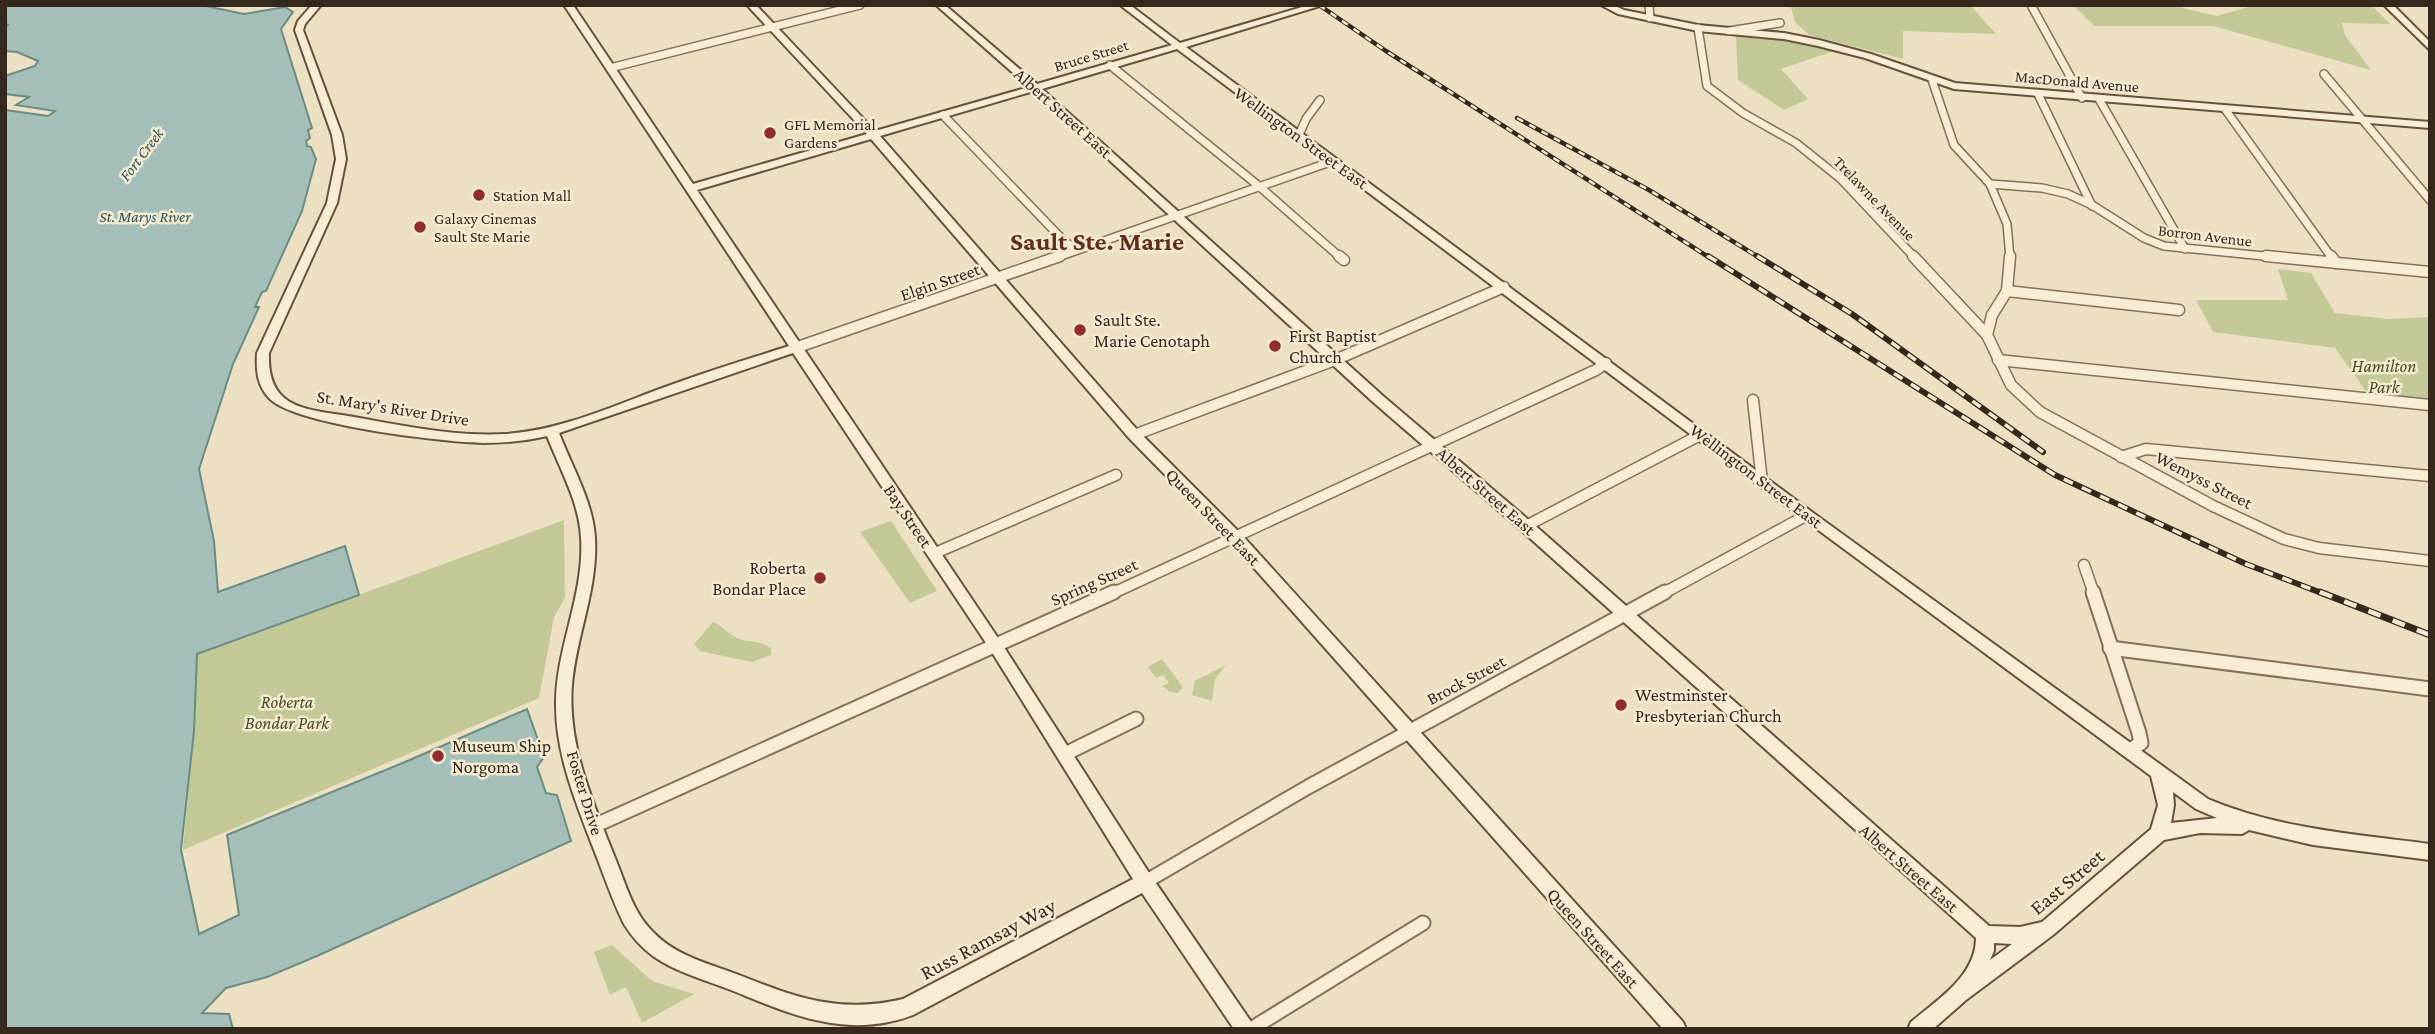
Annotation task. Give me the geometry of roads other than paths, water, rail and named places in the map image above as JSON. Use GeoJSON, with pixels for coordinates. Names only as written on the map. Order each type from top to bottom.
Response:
{"type":"FeatureCollection","features":[{"type":"Feature","properties":{"kind":"main road","name":"St. Mary's River Drive"},"geometry":{"type":"LineString","coordinates":[[317,5],[301,23],[299,30],[337,135],[341,159],[332,203],[263,353],[260,369],[264,386],[278,400],[312,414],[436,435],[509,438],[551,430],[603,414],[795,348]]}},
{"type":"Feature","properties":{"kind":"main road","name":"Bay Street"},"geometry":{"type":"LineString","coordinates":[[568,5],[995,645],[1145,882],[1249,1029]]}},
{"type":"Feature","properties":{"kind":"main road","name":"Queen Street East"},"geometry":{"type":"LineString","coordinates":[[751,5],[874,135],[1134,435],[1235,537],[1676,1029]]}},
{"type":"Feature","properties":{"kind":"main road","name":"Albert Street East"},"geometry":{"type":"LineString","coordinates":[[940,5],[1178,216],[1378,400],[1527,526],[1984,934]]}},
{"type":"Feature","properties":{"kind":"main road","name":"Wellington Street East"},"geometry":{"type":"LineString","coordinates":[[1124,5],[1762,482],[2202,804],[2232,819],[2264,829],[2430,852]]}},
{"type":"Feature","properties":{"kind":"main road","name":"Bruce Street"},"geometry":{"type":"LineString","coordinates":[[689,189],[1319,5]]}},
{"type":"Feature","properties":{"kind":"main road","name":"MacDonald Avenue"},"geometry":{"type":"LineString","coordinates":[[1605,5],[1621,12],[1698,28],[1784,36],[1819,43],[1868,56],[1954,86],[2430,125]]}},
{"type":"Feature","properties":{"kind":"main road"},"geometry":{"type":"LineString","coordinates":[[2388,5],[2430,47]]}},
{"type":"Feature","properties":{"kind":"main road"},"geometry":{"type":"LineString","coordinates":[[1159,32],[1180,36],[1209,36]]}},
{"type":"Feature","properties":{"kind":"main road","name":"Foster Drive"},"geometry":{"type":"LineString","coordinates":[[551,430],[588,531],[582,592],[568,649],[563,712],[576,775],[628,912],[640,933],[671,957],[788,1004],[845,1016]]}},
{"type":"Feature","properties":{"kind":"main road"},"geometry":{"type":"LineString","coordinates":[[2158,774],[2166,792],[2168,806],[2158,834]]}},
{"type":"Feature","properties":{"kind":"main road","name":"East Street"},"geometry":{"type":"LineString","coordinates":[[1918,1029],[2047,929],[2158,834],[2205,825],[2264,829]]}},
{"type":"Feature","properties":{"kind":"main road","name":"Russ Ramsay Way"},"geometry":{"type":"LineString","coordinates":[[845,1016],[877,1017],[906,1008],[1145,882]]}},
{"type":"Feature","properties":{"kind":"main road"},"geometry":{"type":"LineString","coordinates":[[1959,995],[1979,966],[1985,951],[1984,934],[2020,936],[2047,929]]}},
{"type":"Feature","properties":{"kind":"street"},"geometry":{"type":"LineString","coordinates":[[610,68],[860,5]]}},
{"type":"Feature","properties":{"kind":"street"},"geometry":{"type":"LineString","coordinates":[[1649,5],[1650,19]]}},
{"type":"Feature","properties":{"kind":"street"},"geometry":{"type":"LineString","coordinates":[[2031,5],[2082,98]]}},
{"type":"Feature","properties":{"kind":"street","name":"MacDonald Avenue"},"geometry":{"type":"LineString","coordinates":[[1729,31],[1780,23]]}},
{"type":"Feature","properties":{"kind":"street","name":"Trelawne Avenue"},"geometry":{"type":"LineString","coordinates":[[1698,28],[1707,86],[1743,113],[1796,143],[1841,179],[1987,335],[1998,360]]}},
{"type":"Feature","properties":{"kind":"street"},"geometry":{"type":"LineString","coordinates":[[1110,65],[1260,187],[1344,260]]}},
{"type":"Feature","properties":{"kind":"street"},"geometry":{"type":"LineString","coordinates":[[2325,74],[2360,120],[2430,200]]}},
{"type":"Feature","properties":{"kind":"street"},"geometry":{"type":"LineString","coordinates":[[1932,80],[1954,145],[1990,184],[2007,224],[2011,266],[2007,291],[1992,315],[1987,335]]}},
{"type":"Feature","properties":{"kind":"street"},"geometry":{"type":"LineString","coordinates":[[2038,94],[2092,206]]}},
{"type":"Feature","properties":{"kind":"street"},"geometry":{"type":"LineString","coordinates":[[2099,99],[2185,249]]}},
{"type":"Feature","properties":{"kind":"street"},"geometry":{"type":"LineString","coordinates":[[1298,137],[1306,119],[1320,100]]}},
{"type":"Feature","properties":{"kind":"street"},"geometry":{"type":"LineString","coordinates":[[2225,109],[2336,263]]}},
{"type":"Feature","properties":{"kind":"street"},"geometry":{"type":"LineString","coordinates":[[943,115],[1063,240],[1077,250]]}},
{"type":"Feature","properties":{"kind":"street","name":"Elgin Street"},"geometry":{"type":"LineString","coordinates":[[795,348],[1333,161]]}},
{"type":"Feature","properties":{"kind":"street","name":"Borron Avenue"},"geometry":{"type":"LineString","coordinates":[[1990,184],[2052,190],[2092,206],[2143,240],[2185,249],[2430,272]]}},
{"type":"Feature","properties":{"kind":"street"},"geometry":{"type":"LineString","coordinates":[[1134,435],[1335,360],[1504,287]]}},
{"type":"Feature","properties":{"kind":"street"},"geometry":{"type":"LineString","coordinates":[[2007,291],[2179,310]]}},
{"type":"Feature","properties":{"kind":"street"},"geometry":{"type":"LineString","coordinates":[[1998,360],[2430,405]]}},
{"type":"Feature","properties":{"kind":"street","name":"Wemyss Street"},"geometry":{"type":"LineString","coordinates":[[1998,360],[2011,385],[2040,412],[2213,506],[2284,539],[2319,548],[2430,561]]}},
{"type":"Feature","properties":{"kind":"street","name":"Spring Street"},"geometry":{"type":"LineString","coordinates":[[594,826],[896,693],[995,645],[1596,370],[1606,363]]}},
{"type":"Feature","properties":{"kind":"street"},"geometry":{"type":"LineString","coordinates":[[1753,400],[1762,482]]}},
{"type":"Feature","properties":{"kind":"street"},"geometry":{"type":"LineString","coordinates":[[1527,526],[1700,435]]}},
{"type":"Feature","properties":{"kind":"street"},"geometry":{"type":"LineString","coordinates":[[2121,457],[2146,449],[2430,476]]}},
{"type":"Feature","properties":{"kind":"street"},"geometry":{"type":"LineString","coordinates":[[933,554],[1116,475]]}},
{"type":"Feature","properties":{"kind":"street","name":"Brock Street"},"geometry":{"type":"LineString","coordinates":[[1145,882],[1407,732],[1807,515]]}},
{"type":"Feature","properties":{"kind":"street"},"geometry":{"type":"LineString","coordinates":[[2084,565],[2139,733],[2141,743],[2129,751]]}},
{"type":"Feature","properties":{"kind":"street"},"geometry":{"type":"LineString","coordinates":[[2110,648],[2430,689]]}},
{"type":"Feature","properties":{"kind":"street"},"geometry":{"type":"LineString","coordinates":[[1065,754],[1136,719]]}},
{"type":"Feature","properties":{"kind":"street"},"geometry":{"type":"LineString","coordinates":[[1249,1029],[1423,923]]}},
{"type":"Feature","properties":{"kind":"water","name":"St. Marys River"},"geometry":{"type":"Polygon","coordinates":[[[5,5],[201,5],[244,14],[285,7],[293,12],[281,29],[312,128],[308,130],[310,138],[306,141],[307,146],[311,147],[316,159],[302,211],[266,291],[262,292],[255,307],[259,307],[233,364],[199,469],[214,541],[218,592],[345,546],[359,595],[197,654],[194,731],[181,850],[199,934],[239,915],[227,835],[527,709],[544,757],[537,767],[546,793],[557,795],[571,841],[317,956],[267,977],[226,988],[202,1013],[229,1014],[233,1029],[5,1029],[5,110],[48,116],[55,111],[16,105],[29,97],[5,94],[5,76],[35,66],[38,61],[17,52],[5,51],[5,26],[8,25],[5,23],[5,5]]]}},
{"type":"Feature","properties":{"kind":"railway"},"geometry":{"type":"LineString","coordinates":[[1319,5],[1386,51],[1710,258]]}},
{"type":"Feature","properties":{"kind":"railway"},"geometry":{"type":"LineString","coordinates":[[1517,118],[1649,190],[1760,258]]}},
{"type":"Feature","properties":{"kind":"railway"},"geometry":{"type":"LineString","coordinates":[[1708,256],[2055,475],[2246,564],[2324,594]]}},
{"type":"Feature","properties":{"kind":"railway"},"geometry":{"type":"LineString","coordinates":[[1757,256],[1852,314],[2043,452]]}},
{"type":"Feature","properties":{"kind":"railway"},"geometry":{"type":"LineString","coordinates":[[2320,592],[2430,635]]}},
{"type":"Feature","properties":{"kind":"place","name":"GFL Memorial Gardens"},"geometry":{"type":"Point","coordinates":[770,133]}},
{"type":"Feature","properties":{"kind":"place","name":"Station Mall"},"geometry":{"type":"Point","coordinates":[479,195]}},
{"type":"Feature","properties":{"kind":"place","name":"Galaxy Cinemas Sault Ste Marie"},"geometry":{"type":"Point","coordinates":[420,227]}},
{"type":"Feature","properties":{"kind":"place","name":"Sault Ste. Marie Cenotaph"},"geometry":{"type":"Point","coordinates":[1080,330]}},
{"type":"Feature","properties":{"kind":"place","name":"First Baptist Church"},"geometry":{"type":"Point","coordinates":[1275,346]}},
{"type":"Feature","properties":{"kind":"place","name":"Roberta Bondar Place"},"geometry":{"type":"Point","coordinates":[820,578]}},
{"type":"Feature","properties":{"kind":"place","name":"Westminster Presbyterian Church"},"geometry":{"type":"Point","coordinates":[1621,705]}},
{"type":"Feature","properties":{"kind":"place","name":"Museum Ship Norgoma"},"geometry":{"type":"Point","coordinates":[438,756]}},
{"type":"Feature","properties":{"kind":"district","name":"Sault Ste. Marie"},"geometry":{"type":"Point","coordinates":[1097,241]}},
{"type":"Feature","properties":{"kind":"water label","name":"Fort Creek"},"geometry":{"type":"Point","coordinates":[141,154]}},
{"type":"Feature","properties":{"kind":"park label","name":"Hamilton Park"},"geometry":{"type":"Point","coordinates":[2384,376]}},
{"type":"Feature","properties":{"kind":"park label","name":"Roberta Bondar Park"},"geometry":{"type":"Point","coordinates":[287,712]}}]}
